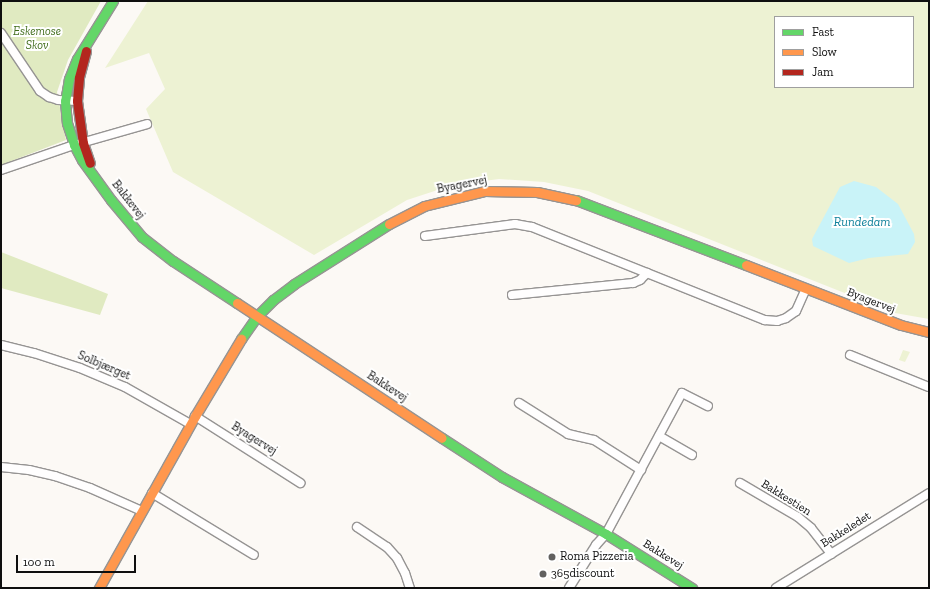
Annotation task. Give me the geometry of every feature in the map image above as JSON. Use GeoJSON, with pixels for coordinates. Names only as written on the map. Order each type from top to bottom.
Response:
{"type":"FeatureCollection","features":[{"type":"Feature","properties":{"kind":"street","name":"Bakkevej"},"geometry":{"type":"LineString","coordinates":[[114,1],[77,59],[69,79],[65,101],[67,122],[78,144],[82,160],[94,174],[111,200],[142,237],[174,261],[502,477],[606,534],[692,588]]}},
{"type":"Feature","properties":{"kind":"street"},"geometry":{"type":"LineString","coordinates":[[1,33],[40,90],[49,97],[65,101],[77,101]]}},
{"type":"Feature","properties":{"kind":"street","name":"Bakkevej"},"geometry":{"type":"LineString","coordinates":[[78,144],[77,101],[79,78],[88,42]]}},
{"type":"Feature","properties":{"kind":"street"},"geometry":{"type":"LineString","coordinates":[[1,170],[78,144],[147,124]]}},
{"type":"Feature","properties":{"kind":"street","name":"Byagervej"},"geometry":{"type":"LineString","coordinates":[[98,588],[235,347],[257,316],[273,300],[294,284],[396,219],[437,202],[492,191],[537,192],[588,203],[901,325],[929,332]]}},
{"type":"Feature","properties":{"kind":"street"},"geometry":{"type":"LineString","coordinates":[[425,236],[515,224],[532,227],[765,320],[782,320],[796,312],[806,289]]}},
{"type":"Feature","properties":{"kind":"street"},"geometry":{"type":"LineString","coordinates":[[512,295],[633,283],[640,280],[646,273]]}},
{"type":"Feature","properties":{"kind":"street","name":"Solbjærget"},"geometry":{"type":"LineString","coordinates":[[1,345],[34,353],[80,368],[125,387],[193,420]]}},
{"type":"Feature","properties":{"kind":"street"},"geometry":{"type":"LineString","coordinates":[[850,355],[929,387]]}},
{"type":"Feature","properties":{"kind":"street"},"geometry":{"type":"LineString","coordinates":[[569,588],[596,545],[606,534],[682,393],[708,406]]}},
{"type":"Feature","properties":{"kind":"street"},"geometry":{"type":"LineString","coordinates":[[519,403],[568,434],[594,440],[641,470]]}},
{"type":"Feature","properties":{"kind":"street","name":"Byagervej"},"geometry":{"type":"LineString","coordinates":[[193,420],[300,483]]}},
{"type":"Feature","properties":{"kind":"street"},"geometry":{"type":"LineString","coordinates":[[659,436],[692,455]]}},
{"type":"Feature","properties":{"kind":"street"},"geometry":{"type":"LineString","coordinates":[[1,467],[28,470],[55,476],[90,488],[142,511]]}},
{"type":"Feature","properties":{"kind":"street","name":"Bakkestien"},"geometry":{"type":"LineString","coordinates":[[740,483],[798,518],[811,528],[831,554]]}},
{"type":"Feature","properties":{"kind":"street","name":"Bakkeledet"},"geometry":{"type":"LineString","coordinates":[[776,588],[929,493]]}},
{"type":"Feature","properties":{"kind":"street"},"geometry":{"type":"LineString","coordinates":[[152,494],[254,555]]}},
{"type":"Feature","properties":{"kind":"street"},"geometry":{"type":"LineString","coordinates":[[357,527],[387,547],[405,573],[410,588]]}},
{"type":"Feature","properties":{"kind":"green space","name":"Eskemose Skov"},"geometry":{"type":"Polygon","coordinates":[[[1,1],[101,1],[68,60],[57,92],[66,140],[1,165],[1,1]]]}},
{"type":"Feature","properties":{"kind":"green space"},"geometry":{"type":"Polygon","coordinates":[[[148,1],[929,1],[929,319],[895,313],[588,191],[544,182],[499,179],[453,185],[407,200],[314,255],[173,172],[146,109],[165,89],[149,53],[105,68],[148,1]]]}},
{"type":"Feature","properties":{"kind":"green space"},"geometry":{"type":"Polygon","coordinates":[[[1,252],[108,294],[100,315],[1,288],[1,252]]]}},
{"type":"Feature","properties":{"kind":"green space"},"geometry":{"type":"Polygon","coordinates":[[[903,350],[910,352],[905,362],[899,360],[903,350]]]}},
{"type":"Feature","properties":{"kind":"water","name":"Rundedam"},"geometry":{"type":"Polygon","coordinates":[[[854,181],[876,187],[898,204],[914,234],[915,242],[908,254],[869,258],[849,263],[813,246],[812,239],[840,187],[854,181]]]}},
{"type":"Feature","properties":{"kind":"traffic: fast"},"geometry":{"type":"LineString","coordinates":[[113,1],[77,59],[69,79],[65,101],[67,123],[74,145],[82,160],[111,200],[142,237],[173,261],[237,303]]}},
{"type":"Feature","properties":{"kind":"traffic: fast"},"geometry":{"type":"LineString","coordinates":[[576,200],[746,265]]}},
{"type":"Feature","properties":{"kind":"traffic: fast"},"geometry":{"type":"LineString","coordinates":[[241,339],[257,316],[273,300],[294,284],[389,224]]}},
{"type":"Feature","properties":{"kind":"traffic: fast"},"geometry":{"type":"LineString","coordinates":[[442,438],[502,477],[606,534],[692,588]]}},
{"type":"Feature","properties":{"kind":"traffic: slow"},"geometry":{"type":"LineString","coordinates":[[389,224],[424,206],[485,191],[537,192],[576,200]]}},
{"type":"Feature","properties":{"kind":"traffic: slow"},"geometry":{"type":"LineString","coordinates":[[746,265],[901,325],[929,332]]}},
{"type":"Feature","properties":{"kind":"traffic: slow"},"geometry":{"type":"LineString","coordinates":[[237,303],[442,438]]}},
{"type":"Feature","properties":{"kind":"traffic: slow"},"geometry":{"type":"LineString","coordinates":[[99,588],[195,416],[241,339]]}},
{"type":"Feature","properties":{"kind":"traffic: jam"},"geometry":{"type":"LineString","coordinates":[[86,51],[79,78],[77,101],[83,143],[90,163]]}},
{"type":"Feature","properties":{"kind":"place","name":"Roma Pizzeria"},"geometry":{"type":"Point","coordinates":[552,557]}},
{"type":"Feature","properties":{"kind":"place","name":"365discount"},"geometry":{"type":"Point","coordinates":[543,574]}}]}
